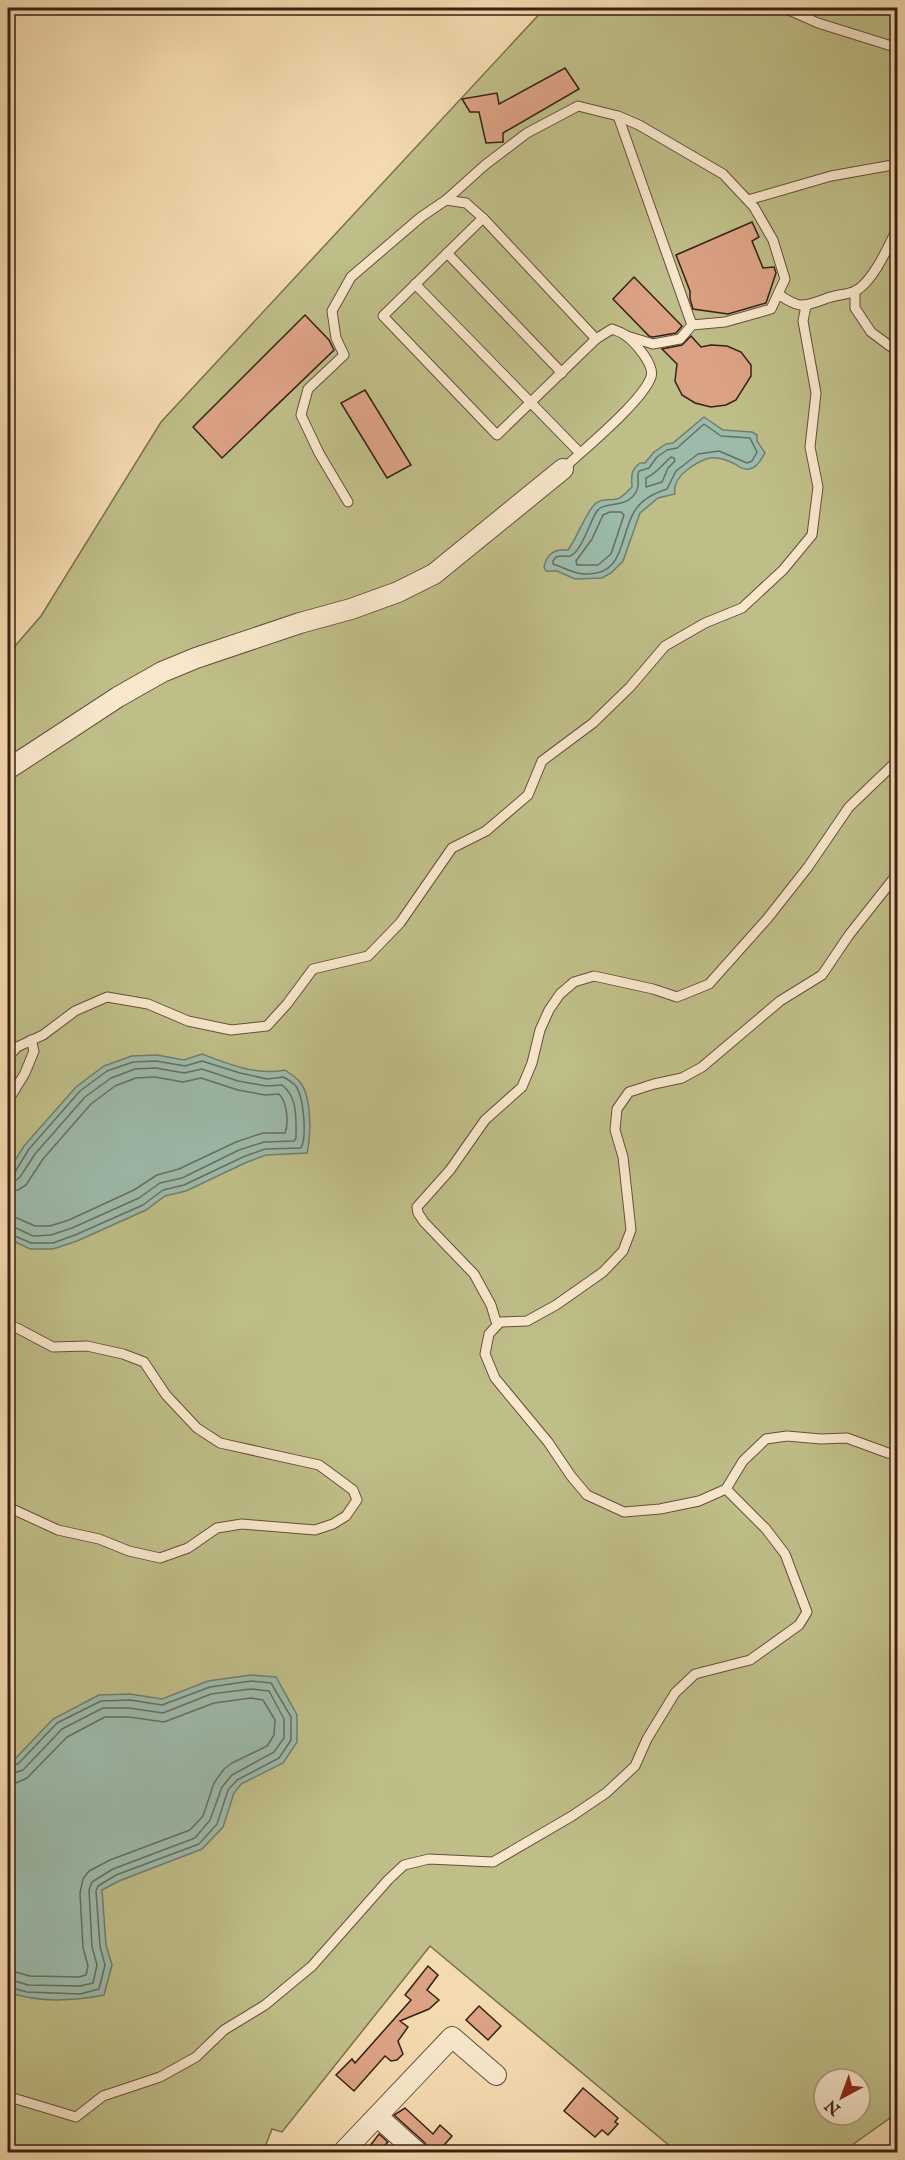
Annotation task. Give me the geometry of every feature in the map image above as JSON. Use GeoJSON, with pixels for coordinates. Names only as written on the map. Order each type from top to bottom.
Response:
{"type":"FeatureCollection","features":[{"type":"Feature","properties":{"kind":"street"},"geometry":{"type":"LineString","coordinates":[[8,769],[118,697],[162,672],[196,658],[300,623],[351,609],[398,592],[434,574],[563,469]]}},
{"type":"Feature","properties":{"kind":"street"},"geometry":{"type":"LineString","coordinates":[[343,2152],[452,2037],[496,2075]]}},
{"type":"Feature","properties":{"kind":"street"},"geometry":{"type":"LineString","coordinates":[[378,2117],[417,2152]]}},
{"type":"Feature","properties":{"kind":"lane"},"geometry":{"type":"LineString","coordinates":[[783,8],[835,30],[897,48]]}},
{"type":"Feature","properties":{"kind":"lane"},"geometry":{"type":"LineString","coordinates":[[348,502],[319,453],[301,415],[308,389],[344,355],[336,338],[332,311],[351,277],[421,217],[446,200],[485,165],[527,133],[578,106],[618,116],[639,125],[723,174],[754,207],[773,240],[785,279],[771,309],[725,322],[692,325],[680,339],[653,344],[612,329],[596,339],[497,435],[383,316],[483,218]]}},
{"type":"Feature","properties":{"kind":"lane"},"geometry":{"type":"LineString","coordinates":[[618,116],[692,325]]}},
{"type":"Feature","properties":{"kind":"lane"},"geometry":{"type":"LineString","coordinates":[[748,200],[831,176],[897,164]]}},
{"type":"Feature","properties":{"kind":"lane"},"geometry":{"type":"LineString","coordinates":[[446,200],[466,203],[483,218],[596,339]]}},
{"type":"Feature","properties":{"kind":"lane"},"geometry":{"type":"LineString","coordinates":[[778,294],[792,303],[806,306],[828,297],[855,291],[880,264],[897,227]]}},
{"type":"Feature","properties":{"kind":"lane"},"geometry":{"type":"LineString","coordinates":[[447,253],[562,373]]}},
{"type":"Feature","properties":{"kind":"lane"},"geometry":{"type":"LineString","coordinates":[[415,284],[580,453]]}},
{"type":"Feature","properties":{"kind":"lane"},"geometry":{"type":"LineString","coordinates":[[855,291],[855,308],[871,332],[897,352]]}},
{"type":"Feature","properties":{"kind":"lane"},"geometry":{"type":"LineString","coordinates":[[8,1057],[16,1047],[44,1035],[75,1011],[107,997],[148,1004],[188,1021],[231,1030],[267,1026],[313,969],[368,956],[400,923],[452,848],[486,831],[528,795],[542,761],[593,723],[630,687],[665,646],[705,623],[742,608],[783,570],[812,536],[818,487],[810,447],[816,393],[803,321],[806,306]]}},
{"type":"Feature","properties":{"kind":"lane"},"geometry":{"type":"LineString","coordinates":[[563,469],[623,413],[651,377],[650,362],[625,335]]}},
{"type":"Feature","properties":{"kind":"lane"},"geometry":{"type":"LineString","coordinates":[[497,1325],[491,1305],[474,1274],[424,1222],[417,1207],[450,1170],[485,1120],[522,1087],[532,1064],[540,1030],[554,1002],[574,982],[594,976],[653,989],[677,997],[709,984],[768,919],[808,867],[849,807],[897,760]]}},
{"type":"Feature","properties":{"kind":"lane"},"geometry":{"type":"LineString","coordinates":[[897,873],[849,935],[822,975],[780,1001],[702,1067],[682,1078],[629,1092],[617,1109],[615,1130],[622,1157],[631,1230],[623,1251],[603,1272],[556,1305],[527,1321],[500,1322],[489,1334],[485,1354],[495,1378],[548,1442],[587,1495],[624,1512],[660,1509],[699,1501],[726,1490],[742,1461],[765,1439],[787,1436],[822,1439],[847,1438],[897,1454]]}},
{"type":"Feature","properties":{"kind":"lane"},"geometry":{"type":"LineString","coordinates":[[8,1101],[25,1073],[34,1051],[31,1040]]}},
{"type":"Feature","properties":{"kind":"lane"},"geometry":{"type":"LineString","coordinates":[[8,1326],[53,1347],[87,1346],[123,1354],[144,1362],[166,1395],[197,1428],[220,1443],[319,1465],[353,1490],[357,1500],[346,1516],[333,1524],[315,1530],[242,1524],[218,1528],[188,1548],[160,1558],[129,1551],[99,1539],[58,1530],[8,1507]]}},
{"type":"Feature","properties":{"kind":"lane"},"geometry":{"type":"LineString","coordinates":[[8,2101],[13,2098],[76,2117],[103,2096],[159,2077],[196,2057],[224,2030],[265,2005],[312,1966],[404,1864],[429,1859],[493,1862],[572,1816],[606,1793],[635,1766],[647,1739],[675,1693],[695,1674],[750,1660],[799,1625],[807,1612],[785,1554],[766,1529],[726,1490]]}},
{"type":"Feature","properties":{"kind":"shaded area"},"geometry":{"type":"Polygon","coordinates":[[[545,8],[897,8],[897,2113],[842,2152],[677,2152],[430,1946],[282,2132],[272,2129],[263,2152],[8,2152],[8,654],[41,616],[161,422],[545,8]]]}},
{"type":"Feature","properties":{"kind":"water"},"geometry":{"type":"Polygon","coordinates":[[[704,417],[723,430],[752,432],[757,435],[757,441],[765,453],[758,463],[752,468],[745,469],[722,459],[710,458],[687,470],[677,480],[675,494],[658,498],[640,513],[623,561],[602,578],[575,579],[557,571],[546,571],[544,567],[549,555],[555,551],[568,550],[595,504],[623,496],[632,487],[632,474],[640,463],[645,463],[654,452],[666,444],[673,443],[704,417]]]}},
{"type":"Feature","properties":{"kind":"water"},"geometry":{"type":"Polygon","coordinates":[[[202,1054],[253,1070],[285,1070],[298,1080],[304,1089],[309,1106],[310,1127],[307,1153],[266,1155],[186,1191],[165,1196],[146,1210],[77,1241],[53,1249],[30,1249],[8,1237],[8,1172],[24,1146],[76,1087],[104,1066],[132,1056],[157,1055],[184,1060],[202,1054]]]}},
{"type":"Feature","properties":{"kind":"water"},"geometry":{"type":"Polygon","coordinates":[[[251,1675],[276,1677],[297,1715],[297,1742],[283,1763],[241,1784],[234,1793],[223,1827],[202,1849],[119,1881],[102,1890],[106,1945],[112,1965],[104,1995],[56,2000],[19,1996],[8,1992],[8,1763],[15,1759],[53,1719],[99,1695],[130,1694],[162,1699],[208,1681],[251,1675]]]}},
{"type":"Feature","properties":{"kind":"building"},"geometry":{"type":"Polygon","coordinates":[[[565,68],[579,89],[503,133],[503,142],[486,143],[479,112],[470,112],[462,99],[497,93],[499,104],[565,68]]]}},
{"type":"Feature","properties":{"kind":"building"},"geometry":{"type":"Polygon","coordinates":[[[752,222],[759,237],[752,241],[763,268],[774,267],[776,273],[766,303],[728,314],[693,309],[690,291],[676,255],[752,222]]]}},
{"type":"Feature","properties":{"kind":"building"},"geometry":{"type":"Polygon","coordinates":[[[634,277],[682,326],[676,333],[649,336],[613,299],[634,277]]]}},
{"type":"Feature","properties":{"kind":"building"},"geometry":{"type":"Polygon","coordinates":[[[305,315],[329,340],[334,350],[222,458],[193,427],[305,315]]]}},
{"type":"Feature","properties":{"kind":"building"},"geometry":{"type":"Polygon","coordinates":[[[691,336],[701,347],[727,346],[741,352],[751,365],[751,376],[736,400],[726,405],[711,407],[695,403],[682,395],[675,381],[677,364],[662,349],[682,345],[691,336]]]}},
{"type":"Feature","properties":{"kind":"building"},"geometry":{"type":"Polygon","coordinates":[[[365,390],[411,465],[387,478],[341,403],[365,390]]]}},
{"type":"Feature","properties":{"kind":"building"},"geometry":{"type":"Polygon","coordinates":[[[428,1966],[438,1975],[427,1990],[439,2000],[429,2009],[400,2021],[408,2027],[398,2041],[403,2054],[397,2060],[391,2061],[385,2056],[354,2091],[336,2075],[352,2059],[355,2063],[411,2000],[405,1995],[428,1966]]]}},
{"type":"Feature","properties":{"kind":"building"},"geometry":{"type":"Polygon","coordinates":[[[479,2006],[501,2026],[488,2040],[466,2020],[479,2006]]]}},
{"type":"Feature","properties":{"kind":"building"},"geometry":{"type":"Polygon","coordinates":[[[583,2088],[618,2118],[615,2122],[618,2124],[608,2135],[602,2130],[595,2137],[564,2111],[583,2088]]]}},
{"type":"Feature","properties":{"kind":"building"},"geometry":{"type":"Polygon","coordinates":[[[405,2108],[433,2134],[440,2125],[452,2136],[438,2152],[429,2152],[425,2143],[394,2115],[405,2108]]]}},
{"type":"Feature","properties":{"kind":"building"},"geometry":{"type":"Polygon","coordinates":[[[379,2134],[388,2142],[378,2152],[366,2151],[379,2134]]]}}]}
